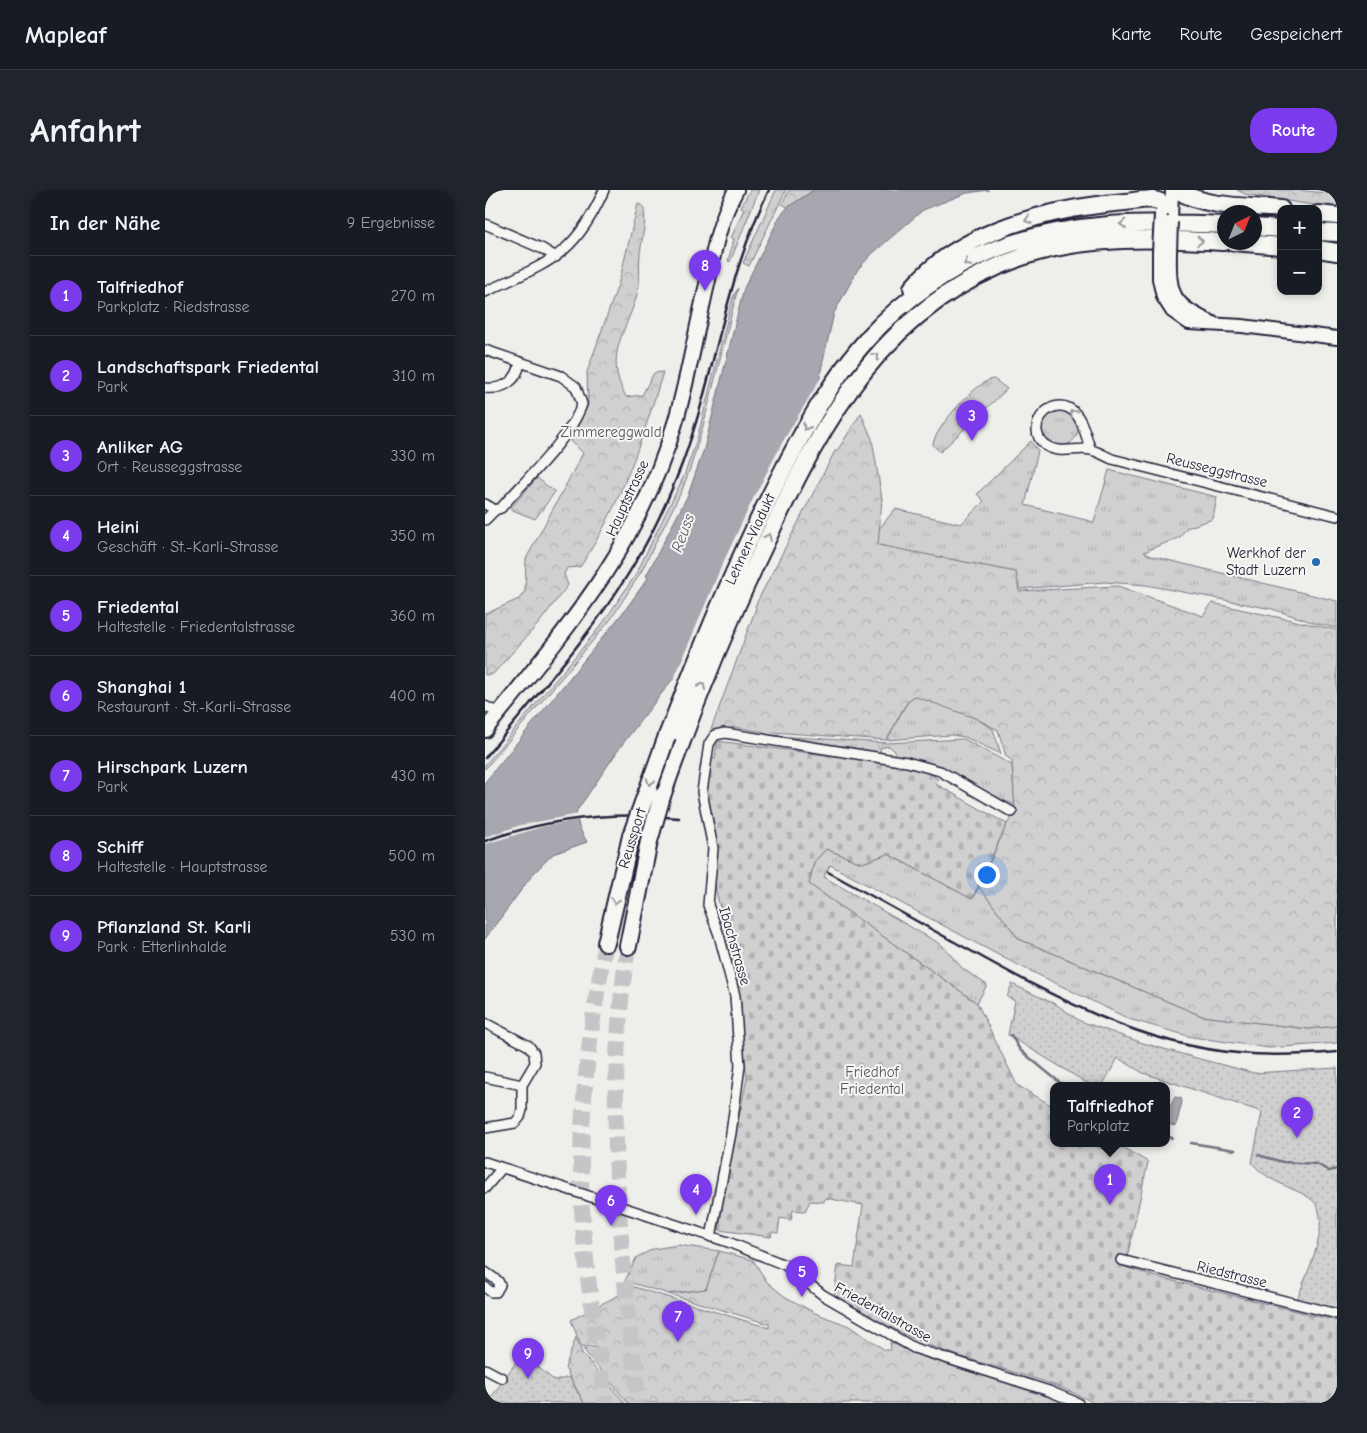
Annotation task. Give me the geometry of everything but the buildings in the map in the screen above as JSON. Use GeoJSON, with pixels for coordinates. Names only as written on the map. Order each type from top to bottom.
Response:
{"type":"FeatureCollection","features":[{"type":"Feature","properties":{"kind":"highway"},"geometry":{"type":"LineString","coordinates":[[890,316],[917,282],[957,252],[989,235],[1022,222],[1075,208],[1165,201],[1215,202],[1277,209]]}},
{"type":"Feature","properties":{"kind":"highway"},"geometry":{"type":"LineString","coordinates":[[1322,214],[1337,216]]}},
{"type":"Feature","properties":{"kind":"highway"},"geometry":{"type":"LineString","coordinates":[[890,316],[943,276],[995,249],[1024,240],[1093,226],[1156,223],[1217,225]]}},
{"type":"Feature","properties":{"kind":"highway"},"geometry":{"type":"LineString","coordinates":[[1262,228],[1277,229]]}},
{"type":"Feature","properties":{"kind":"highway"},"geometry":{"type":"LineString","coordinates":[[1322,232],[1337,233]]}},
{"type":"Feature","properties":{"kind":"highway"},"geometry":{"type":"LineString","coordinates":[[628,946],[649,841],[685,732],[747,580],[800,469],[825,425],[878,353],[918,314],[965,282],[1001,265],[1053,248],[1099,242],[1146,239],[1217,242]]}},
{"type":"Feature","properties":{"kind":"highway"},"geometry":{"type":"LineString","coordinates":[[1262,244],[1277,246]]}},
{"type":"Feature","properties":{"kind":"highway"},"geometry":{"type":"LineString","coordinates":[[1322,250],[1337,252]]}},
{"type":"Feature","properties":{"kind":"highway","name":"Lehnen-Viadukt"},"geometry":{"type":"LineString","coordinates":[[667,736],[723,597],[764,508],[813,414],[856,353],[890,316]]}},
{"type":"Feature","properties":{"kind":"highway","name":"Reussport"},"geometry":{"type":"LineString","coordinates":[[606,943],[631,836],[667,736]]}},
{"type":"Feature","properties":{"kind":"main road","name":"Hauptstrasse"},"geometry":{"type":"LineString","coordinates":[[485,730],[491,708],[591,597],[615,560],[643,508],[676,419],[716,240],[723,217],[736,190]]}},
{"type":"Feature","properties":{"kind":"main road"},"geometry":{"type":"LineString","coordinates":[[1165,201],[1165,252],[1160,291],[1167,304],[1177,315],[1189,323],[1217,324],[1337,338]]}},
{"type":"Feature","properties":{"kind":"street"},"geometry":{"type":"LineString","coordinates":[[485,292],[536,269],[556,257],[580,234],[594,214],[604,190]]}},
{"type":"Feature","properties":{"kind":"street"},"geometry":{"type":"LineString","coordinates":[[485,224],[543,249],[556,257]]}},
{"type":"Feature","properties":{"kind":"street"},"geometry":{"type":"LineString","coordinates":[[485,350],[561,376],[572,383],[579,392],[582,404],[569,429],[501,508],[495,510],[485,520]]}},
{"type":"Feature","properties":{"kind":"street"},"geometry":{"type":"LineString","coordinates":[[485,388],[507,384],[515,378],[521,362]]}},
{"type":"Feature","properties":{"kind":"street","name":"Reusseggstrasse"},"geometry":{"type":"LineString","coordinates":[[1091,450],[1078,416],[1072,410],[1065,406],[1054,406],[1046,410],[1039,418],[1038,433],[1046,445],[1059,450],[1091,450],[1112,459],[1337,516]]}},
{"type":"Feature","properties":{"kind":"street"},"geometry":{"type":"LineString","coordinates":[[485,504],[495,510]]}},
{"type":"Feature","properties":{"kind":"street","name":"Ibachstrasse"},"geometry":{"type":"LineString","coordinates":[[711,1237],[731,1133],[740,1066],[735,996],[719,935],[708,905],[713,848],[703,792],[706,758],[713,738],[718,734],[725,733],[907,762],[940,771],[1011,812]]}},
{"type":"Feature","properties":{"kind":"street"},"geometry":{"type":"LineString","coordinates":[[485,1023],[529,1046],[534,1052],[535,1063],[522,1085],[522,1110],[520,1117],[515,1123],[485,1128]]}},
{"type":"Feature","properties":{"kind":"street"},"geometry":{"type":"LineString","coordinates":[[485,1077],[522,1085]]}},
{"type":"Feature","properties":{"kind":"street","name":"Friedentalstrasse"},"geometry":{"type":"LineString","coordinates":[[485,1162],[711,1237],[785,1265],[823,1295],[914,1348],[1049,1391],[1078,1403]]}},
{"type":"Feature","properties":{"kind":"street"},"geometry":{"type":"LineString","coordinates":[[485,1188],[502,1168]]}},
{"type":"Feature","properties":{"kind":"street","name":"Riedstrasse"},"geometry":{"type":"LineString","coordinates":[[1121,1260],[1337,1314]]}},
{"type":"Feature","properties":{"kind":"street"},"geometry":{"type":"LineString","coordinates":[[485,1272],[498,1281],[500,1285],[496,1292],[491,1292],[485,1287]]}},
{"type":"Feature","properties":{"kind":"street"},"geometry":{"type":"LineString","coordinates":[[485,1369],[503,1378]]}},
{"type":"Feature","properties":{"kind":"green space"},"geometry":{"type":"Polygon","coordinates":[[[750,190],[759,190],[730,262],[728,261],[734,239],[731,238],[744,209],[741,207],[750,190]]]}},
{"type":"Feature","properties":{"kind":"green space"},"geometry":{"type":"Polygon","coordinates":[[[776,190],[786,190],[749,266],[743,263],[776,190]]]}},
{"type":"Feature","properties":{"kind":"green space"},"geometry":{"type":"Polygon","coordinates":[[[789,190],[814,190],[788,207],[782,204],[789,190]]]}},
{"type":"Feature","properties":{"kind":"green space"},"geometry":{"type":"Polygon","coordinates":[[[1237,190],[1296,190],[1337,194],[1337,209],[1322,207],[1322,205],[1245,194],[1237,190]]]}},
{"type":"Feature","properties":{"kind":"green space","name":"Zimmereggwald"},"geometry":{"type":"Polygon","coordinates":[[[638,204],[643,206],[645,216],[640,252],[639,285],[634,305],[619,343],[616,367],[619,381],[626,397],[642,395],[654,373],[663,372],[647,423],[629,473],[607,521],[580,567],[567,568],[564,574],[568,585],[539,623],[493,674],[485,675],[485,614],[519,599],[525,591],[526,559],[583,453],[571,441],[588,405],[587,372],[619,282],[638,204]]]}},
{"type":"Feature","properties":{"kind":"green space"},"geometry":{"type":"Polygon","coordinates":[[[738,288],[703,426],[690,469],[682,490],[641,572],[611,619],[485,769],[485,765],[603,623],[636,574],[684,476],[697,439],[733,297],[738,288]]]}},
{"type":"Feature","properties":{"kind":"green space"},"geometry":{"type":"Polygon","coordinates":[[[994,379],[1007,389],[940,452],[933,445],[940,428],[948,417],[968,395],[987,381],[994,379]]]}},
{"type":"Feature","properties":{"kind":"green space"},"geometry":{"type":"Polygon","coordinates":[[[1060,410],[1067,411],[1073,415],[1077,421],[1077,435],[1073,441],[1067,445],[1060,446],[1053,445],[1047,441],[1043,435],[1042,428],[1043,421],[1047,415],[1053,411],[1060,410]]]}},
{"type":"Feature","properties":{"kind":"green space"},"geometry":{"type":"Polygon","coordinates":[[[861,413],[872,439],[882,499],[878,545],[1016,572],[1019,591],[1118,586],[1203,616],[1212,603],[1337,630],[1337,1026],[1309,1029],[1202,1016],[1019,939],[979,887],[1007,824],[1015,812],[1012,761],[1006,756],[998,730],[975,718],[914,696],[902,710],[886,740],[758,731],[735,727],[709,735],[756,608],[755,606],[835,451],[837,451],[861,413]]]}},
{"type":"Feature","properties":{"kind":"green space"},"geometry":{"type":"Polygon","coordinates":[[[1031,441],[1038,451],[1025,505],[1094,522],[1109,470],[1217,497],[1213,519],[1186,528],[1180,537],[1144,552],[1151,556],[1337,601],[1337,628],[1272,609],[1146,585],[1105,582],[1019,589],[1015,572],[877,545],[879,529],[895,509],[961,524],[984,501],[977,494],[1031,441]]]}},
{"type":"Feature","properties":{"kind":"green space"},"geometry":{"type":"Polygon","coordinates":[[[537,478],[555,492],[535,519],[510,509],[537,478]]]}},
{"type":"Feature","properties":{"kind":"green space"},"geometry":{"type":"Polygon","coordinates":[[[916,695],[975,718],[993,729],[1001,754],[965,737],[951,735],[886,740],[908,702],[916,695]]]}},
{"type":"Feature","properties":{"kind":"green space"},"geometry":{"type":"Polygon","coordinates":[[[764,735],[887,743],[964,739],[1012,765],[1015,805],[893,756],[895,751],[889,746],[880,748],[881,754],[764,735]]]}},
{"type":"Feature","properties":{"kind":"green space","name":"Friedhof Friedental"},"geometry":{"type":"Polygon","coordinates":[[[717,741],[825,755],[851,755],[935,773],[934,777],[938,779],[936,784],[1007,824],[972,899],[888,854],[862,863],[826,849],[814,862],[809,884],[977,1003],[1017,1085],[1050,1105],[1050,1147],[1122,1147],[1148,1162],[1125,1267],[1157,1277],[1337,1321],[1337,1403],[1094,1403],[1038,1379],[925,1344],[886,1325],[834,1295],[838,1265],[854,1267],[863,1205],[825,1198],[824,1202],[810,1201],[805,1211],[793,1210],[791,1220],[780,1218],[778,1233],[772,1232],[771,1237],[719,1230],[725,1186],[747,1078],[734,967],[716,891],[705,794],[711,758],[715,759],[717,741]]]}},
{"type":"Feature","properties":{"kind":"green space"},"geometry":{"type":"Polygon","coordinates":[[[826,849],[862,863],[888,854],[972,899],[979,887],[1019,939],[1202,1016],[1309,1029],[1337,1026],[1337,1043],[1269,1048],[1192,1037],[1129,1019],[1006,959],[830,865],[824,877],[942,945],[963,969],[987,985],[977,1003],[809,884],[814,862],[826,849]]]}},
{"type":"Feature","properties":{"kind":"green space"},"geometry":{"type":"Polygon","coordinates":[[[1012,984],[1057,1005],[1080,1021],[1143,1043],[1254,1073],[1337,1068],[1337,1311],[1297,1300],[1320,1232],[1319,1211],[1315,1202],[1310,1198],[1269,1177],[1252,1163],[1262,1112],[1143,1073],[1118,1058],[1104,1082],[1085,1082],[1008,1035],[1015,1001],[1007,997],[1012,984]]]}},
{"type":"Feature","properties":{"kind":"green space"},"geometry":{"type":"Polygon","coordinates":[[[678,1245],[719,1251],[706,1289],[669,1294],[625,1281],[636,1258],[653,1249],[678,1245]]]}},
{"type":"Feature","properties":{"kind":"green space"},"geometry":{"type":"Polygon","coordinates":[[[719,1251],[753,1260],[767,1282],[784,1296],[815,1313],[849,1326],[885,1350],[891,1350],[890,1342],[917,1355],[1068,1403],[628,1403],[583,1349],[606,1353],[605,1349],[581,1346],[571,1320],[634,1287],[769,1328],[769,1324],[669,1294],[706,1289],[719,1251]]]}},
{"type":"Feature","properties":{"kind":"green space"},"geometry":{"type":"Polygon","coordinates":[[[576,1337],[582,1353],[625,1403],[584,1403],[565,1368],[576,1337]]]}},
{"type":"Feature","properties":{"kind":"green space"},"geometry":{"type":"Polygon","coordinates":[[[522,1354],[555,1381],[569,1377],[584,1403],[487,1403],[522,1354]]]}},
{"type":"Feature","properties":{"kind":"water","name":"Reuss"},"geometry":{"type":"Polygon","coordinates":[[[814,190],[989,190],[967,193],[923,210],[873,253],[858,269],[834,313],[821,370],[810,451],[703,663],[672,680],[621,746],[576,812],[579,827],[587,842],[553,854],[533,874],[485,939],[485,782],[625,610],[648,578],[646,576],[688,495],[704,449],[744,288],[780,216],[788,207],[814,190]]]}},
{"type":"Feature","properties":{"kind":"water"},"geometry":{"type":"Polygon","coordinates":[[[1175,1097],[1181,1098],[1182,1102],[1176,1126],[1170,1125],[1170,1107],[1175,1097]]]}},
{"type":"Feature","properties":{"kind":"pier"},"geometry":{"type":"Polygon","coordinates":[[[823,374],[812,452],[705,664],[671,686],[721,567],[752,501],[782,443],[823,374]]]}},
{"type":"Feature","properties":{"kind":"pier"},"geometry":{"type":"Polygon","coordinates":[[[579,814],[580,820],[545,826],[485,844],[485,837],[521,825],[579,814]]]}},
{"type":"Feature","properties":{"kind":"waterway"},"geometry":{"type":"LineString","coordinates":[[1011,1035],[1020,1050],[1059,1082]]}},
{"type":"Feature","properties":{"kind":"waterway"},"geometry":{"type":"LineString","coordinates":[[1191,1143],[1235,1150]]}},
{"type":"Feature","properties":{"kind":"waterway"},"geometry":{"type":"LineString","coordinates":[[1258,1155],[1283,1162],[1317,1164],[1329,1171],[1337,1169]]}},
{"type":"Feature","properties":{"kind":"tunnel"},"geometry":{"type":"LineString","coordinates":[[606,943],[596,997],[589,1052],[583,1106],[581,1161],[585,1253],[606,1403]]}},
{"type":"Feature","properties":{"kind":"tunnel"},"geometry":{"type":"LineString","coordinates":[[628,946],[617,1061],[617,1175],[625,1288],[639,1403]]}},
{"type":"Feature","properties":{"kind":"railway"},"geometry":{"type":"LineString","coordinates":[[485,758],[586,635],[622,583],[651,534],[668,499],[694,430],[731,292],[754,224],[769,190]]}},
{"type":"Feature","properties":{"kind":"railway"},"geometry":{"type":"LineString","coordinates":[[485,841],[533,827],[581,818],[629,815],[679,818]]}},
{"type":"Feature","properties":{"kind":"railway"},"geometry":{"type":"LineString","coordinates":[[828,872],[1034,985],[1100,1016],[1133,1029],[1167,1040],[1202,1048],[1238,1053],[1287,1055],[1337,1052]]}},
{"type":"Feature","properties":{"kind":"place","name":"Schiff"},"geometry":{"type":"Point","coordinates":[705,291]}},
{"type":"Feature","properties":{"kind":"place","name":"Anliker AG"},"geometry":{"type":"Point","coordinates":[972,441]}},
{"type":"Feature","properties":{"kind":"place","name":"Werkhof der Stadt Luzern"},"geometry":{"type":"Point","coordinates":[1316,562]}},
{"type":"Feature","properties":{"kind":"place","name":"Landschaftspark Friedental"},"geometry":{"type":"Point","coordinates":[1297,1138]}},
{"type":"Feature","properties":{"kind":"place","name":"Talfriedhof"},"geometry":{"type":"Point","coordinates":[1110,1205]}},
{"type":"Feature","properties":{"kind":"place","name":"Heini"},"geometry":{"type":"Point","coordinates":[696,1215]}},
{"type":"Feature","properties":{"kind":"place","name":"Shanghai 1"},"geometry":{"type":"Point","coordinates":[611,1226]}},
{"type":"Feature","properties":{"kind":"place","name":"Friedental"},"geometry":{"type":"Point","coordinates":[802,1297]}},
{"type":"Feature","properties":{"kind":"place","name":"Hirschpark Luzern"},"geometry":{"type":"Point","coordinates":[678,1342]}},
{"type":"Feature","properties":{"kind":"place","name":"Pflanzland St. Karli"},"geometry":{"type":"Point","coordinates":[528,1379]}}]}
